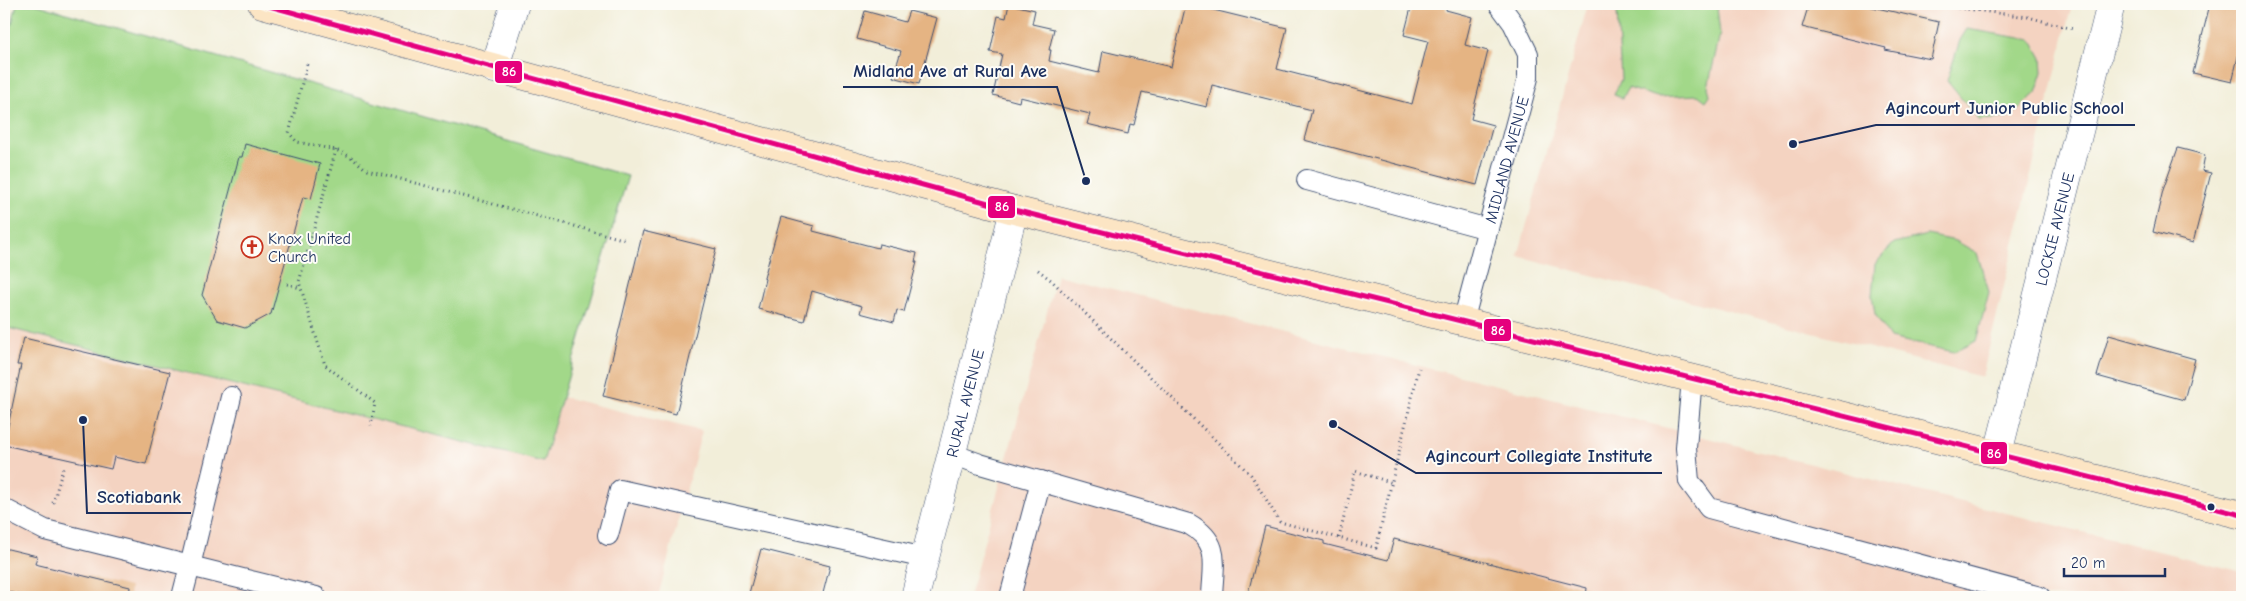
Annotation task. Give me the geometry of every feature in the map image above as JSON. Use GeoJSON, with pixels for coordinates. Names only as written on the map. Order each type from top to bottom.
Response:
{"type":"FeatureCollection","features":[{"type":"Feature","properties":{"kind":"main road"},"geometry":{"type":"LineString","coordinates":[[262,4],[1014,210],[2242,515]]}},
{"type":"Feature","properties":{"kind":"street"},"geometry":{"type":"LineString","coordinates":[[494,68],[514,4]]}},
{"type":"Feature","properties":{"kind":"street","name":"LOCKIE AVENUE"},"geometry":{"type":"LineString","coordinates":[[1998,453],[2111,4]]}},
{"type":"Feature","properties":{"kind":"street","name":"RURAL AVENUE"},"geometry":{"type":"LineString","coordinates":[[915,597],[1014,210]]}},
{"type":"Feature","properties":{"kind":"lane","name":"MIDLAND AVENUE"},"geometry":{"type":"LineString","coordinates":[[1463,322],[1528,78],[1528,54],[1514,23],[1499,4]]}},
{"type":"Feature","properties":{"kind":"lane"},"geometry":{"type":"LineString","coordinates":[[1307,180],[1488,229]]}},
{"type":"Feature","properties":{"kind":"lane"},"geometry":{"type":"LineString","coordinates":[[1692,378],[1686,448],[1689,481],[1709,508],[2040,597]]}},
{"type":"Feature","properties":{"kind":"lane"},"geometry":{"type":"LineString","coordinates":[[182,597],[231,398]]}},
{"type":"Feature","properties":{"kind":"lane"},"geometry":{"type":"LineString","coordinates":[[952,454],[1190,524],[1203,531],[1210,540],[1213,555],[1212,597]]}},
{"type":"Feature","properties":{"kind":"lane"},"geometry":{"type":"LineString","coordinates":[[1010,597],[1041,481]]}},
{"type":"Feature","properties":{"kind":"lane"},"geometry":{"type":"LineString","coordinates":[[608,535],[620,490],[925,558]]}},
{"type":"Feature","properties":{"kind":"lane"},"geometry":{"type":"LineString","coordinates":[[4,509],[45,530],[316,597]]}},
{"type":"Feature","properties":{"kind":"path"},"geometry":{"type":"LineString","coordinates":[[1943,6],[2028,17],[2078,31]]}},
{"type":"Feature","properties":{"kind":"path"},"geometry":{"type":"LineString","coordinates":[[307,64],[289,133],[297,142],[336,150],[351,156],[367,170],[626,240]]}},
{"type":"Feature","properties":{"kind":"path"},"geometry":{"type":"LineString","coordinates":[[336,150],[299,282],[326,365],[375,403],[371,426]]}},
{"type":"Feature","properties":{"kind":"path"},"geometry":{"type":"LineString","coordinates":[[1038,270],[1051,280],[1251,475],[1280,522],[1376,548],[1419,368]]}},
{"type":"Feature","properties":{"kind":"path"},"geometry":{"type":"LineString","coordinates":[[286,284],[301,288]]}},
{"type":"Feature","properties":{"kind":"path"},"geometry":{"type":"LineString","coordinates":[[45,530],[64,465]]}},
{"type":"Feature","properties":{"kind":"path"},"geometry":{"type":"LineString","coordinates":[[1339,538],[1355,471],[1393,483]]}},
{"type":"Feature","properties":{"kind":"shaded area"},"geometry":{"type":"Polygon","coordinates":[[[1588,4],[2072,4],[1982,377],[1518,256],[1588,4]]]}},
{"type":"Feature","properties":{"kind":"shaded area"},"geometry":{"type":"Polygon","coordinates":[[[1057,275],[2242,572],[2242,597],[969,597],[1057,275]]]}},
{"type":"Feature","properties":{"kind":"shaded area"},"geometry":{"type":"Polygon","coordinates":[[[4,327],[543,462],[562,397],[702,431],[658,597],[4,597],[4,327]]]}},
{"type":"Feature","properties":{"kind":"green space"},"geometry":{"type":"Polygon","coordinates":[[[17,4],[35,4],[628,176],[543,462],[4,327],[4,55],[17,4]]]}},
{"type":"Feature","properties":{"kind":"green space"},"geometry":{"type":"Polygon","coordinates":[[[1620,4],[1712,4],[1717,7],[1720,34],[1708,87],[1710,95],[1706,101],[1698,95],[1657,97],[1628,88],[1622,98],[1614,95],[1621,79],[1617,12],[1620,4]]]}},
{"type":"Feature","properties":{"kind":"green space"},"geometry":{"type":"Polygon","coordinates":[[[1967,29],[2032,40],[2042,58],[2043,72],[2036,93],[2008,118],[1979,120],[1947,81],[1960,40],[1967,29]]]}},
{"type":"Feature","properties":{"kind":"green space"},"geometry":{"type":"Polygon","coordinates":[[[1927,235],[1956,241],[1977,253],[1989,292],[1976,341],[1954,352],[1890,338],[1875,314],[1872,295],[1875,264],[1894,243],[1927,235]]]}},
{"type":"Feature","properties":{"kind":"building"},"geometry":{"type":"Polygon","coordinates":[[[1009,4],[1035,10],[1032,24],[1054,29],[1049,50],[1051,50],[1049,61],[1099,73],[1103,51],[1171,67],[1186,4],[1189,4],[1287,28],[1277,69],[1412,104],[1428,41],[1404,35],[1412,4],[1447,4],[1446,10],[1472,17],[1465,45],[1488,51],[1471,119],[1493,125],[1477,185],[1304,140],[1312,110],[1212,85],[1207,107],[1142,92],[1134,125],[1130,124],[1128,134],[1087,124],[1090,114],[1020,97],[1019,102],[993,95],[1002,54],[990,52],[998,16],[1006,18],[1009,4]]]}},
{"type":"Feature","properties":{"kind":"building"},"geometry":{"type":"Polygon","coordinates":[[[1809,4],[1859,4],[1939,22],[1931,59],[1885,50],[1886,48],[1802,27],[1809,4]]]}},
{"type":"Feature","properties":{"kind":"building"},"geometry":{"type":"Polygon","coordinates":[[[2210,4],[2242,4],[2242,40],[2232,82],[2193,73],[2210,4]]]}},
{"type":"Feature","properties":{"kind":"building"},"geometry":{"type":"Polygon","coordinates":[[[865,11],[905,22],[909,11],[937,18],[919,84],[893,77],[901,51],[857,39],[865,11]]]}},
{"type":"Feature","properties":{"kind":"building","name":"Knox United Church"},"geometry":{"type":"Polygon","coordinates":[[[245,144],[320,164],[311,199],[303,197],[271,314],[245,328],[217,320],[202,295],[239,157],[242,157],[245,144]]]}},
{"type":"Feature","properties":{"kind":"building"},"geometry":{"type":"Polygon","coordinates":[[[2178,148],[2205,155],[2202,171],[2211,173],[2193,243],[2153,232],[2163,190],[2178,148]]]}},
{"type":"Feature","properties":{"kind":"building"},"geometry":{"type":"Polygon","coordinates":[[[781,217],[814,226],[813,231],[878,248],[879,244],[917,253],[915,262],[917,262],[904,312],[897,310],[894,322],[860,313],[862,306],[812,291],[804,321],[758,309],[764,278],[781,217]]]}},
{"type":"Feature","properties":{"kind":"building"},"geometry":{"type":"Polygon","coordinates":[[[643,231],[716,249],[676,414],[603,396],[643,231]]]}},
{"type":"Feature","properties":{"kind":"building"},"geometry":{"type":"Polygon","coordinates":[[[2109,335],[2195,359],[2184,400],[2097,376],[2109,335]]]}},
{"type":"Feature","properties":{"kind":"building"},"geometry":{"type":"Polygon","coordinates":[[[24,338],[170,372],[146,464],[114,457],[111,469],[4,445],[21,365],[17,365],[24,338]]]}},
{"type":"Feature","properties":{"kind":"building"},"geometry":{"type":"Polygon","coordinates":[[[1265,526],[1324,541],[1324,544],[1388,560],[1394,539],[1587,588],[1586,597],[1247,597],[1265,526]]]}},
{"type":"Feature","properties":{"kind":"building"},"geometry":{"type":"Polygon","coordinates":[[[4,548],[37,556],[35,564],[130,587],[129,597],[31,597],[4,591],[4,548]]]}},
{"type":"Feature","properties":{"kind":"building"},"geometry":{"type":"Polygon","coordinates":[[[761,549],[830,566],[822,597],[748,597],[761,549]]]}},
{"type":"Feature","properties":{"kind":"transit line","name":"86"},"geometry":{"type":"LineString","coordinates":[[262,4],[1014,210],[2242,515]]}},
{"type":"Feature","properties":{"kind":"place","name":"Agincourt Junior Public School"},"geometry":{"type":"Point","coordinates":[1793,144]}},
{"type":"Feature","properties":{"kind":"place","name":"Midland Ave at Rural Ave"},"geometry":{"type":"Point","coordinates":[1086,181]}},
{"type":"Feature","properties":{"kind":"place","name":"Knox United Church"},"geometry":{"type":"Point","coordinates":[252,247]}},
{"type":"Feature","properties":{"kind":"place","name":"Scotiabank"},"geometry":{"type":"Point","coordinates":[83,420]}},
{"type":"Feature","properties":{"kind":"place","name":"Agincourt Collegiate Institute"},"geometry":{"type":"Point","coordinates":[1333,424]}}]}
